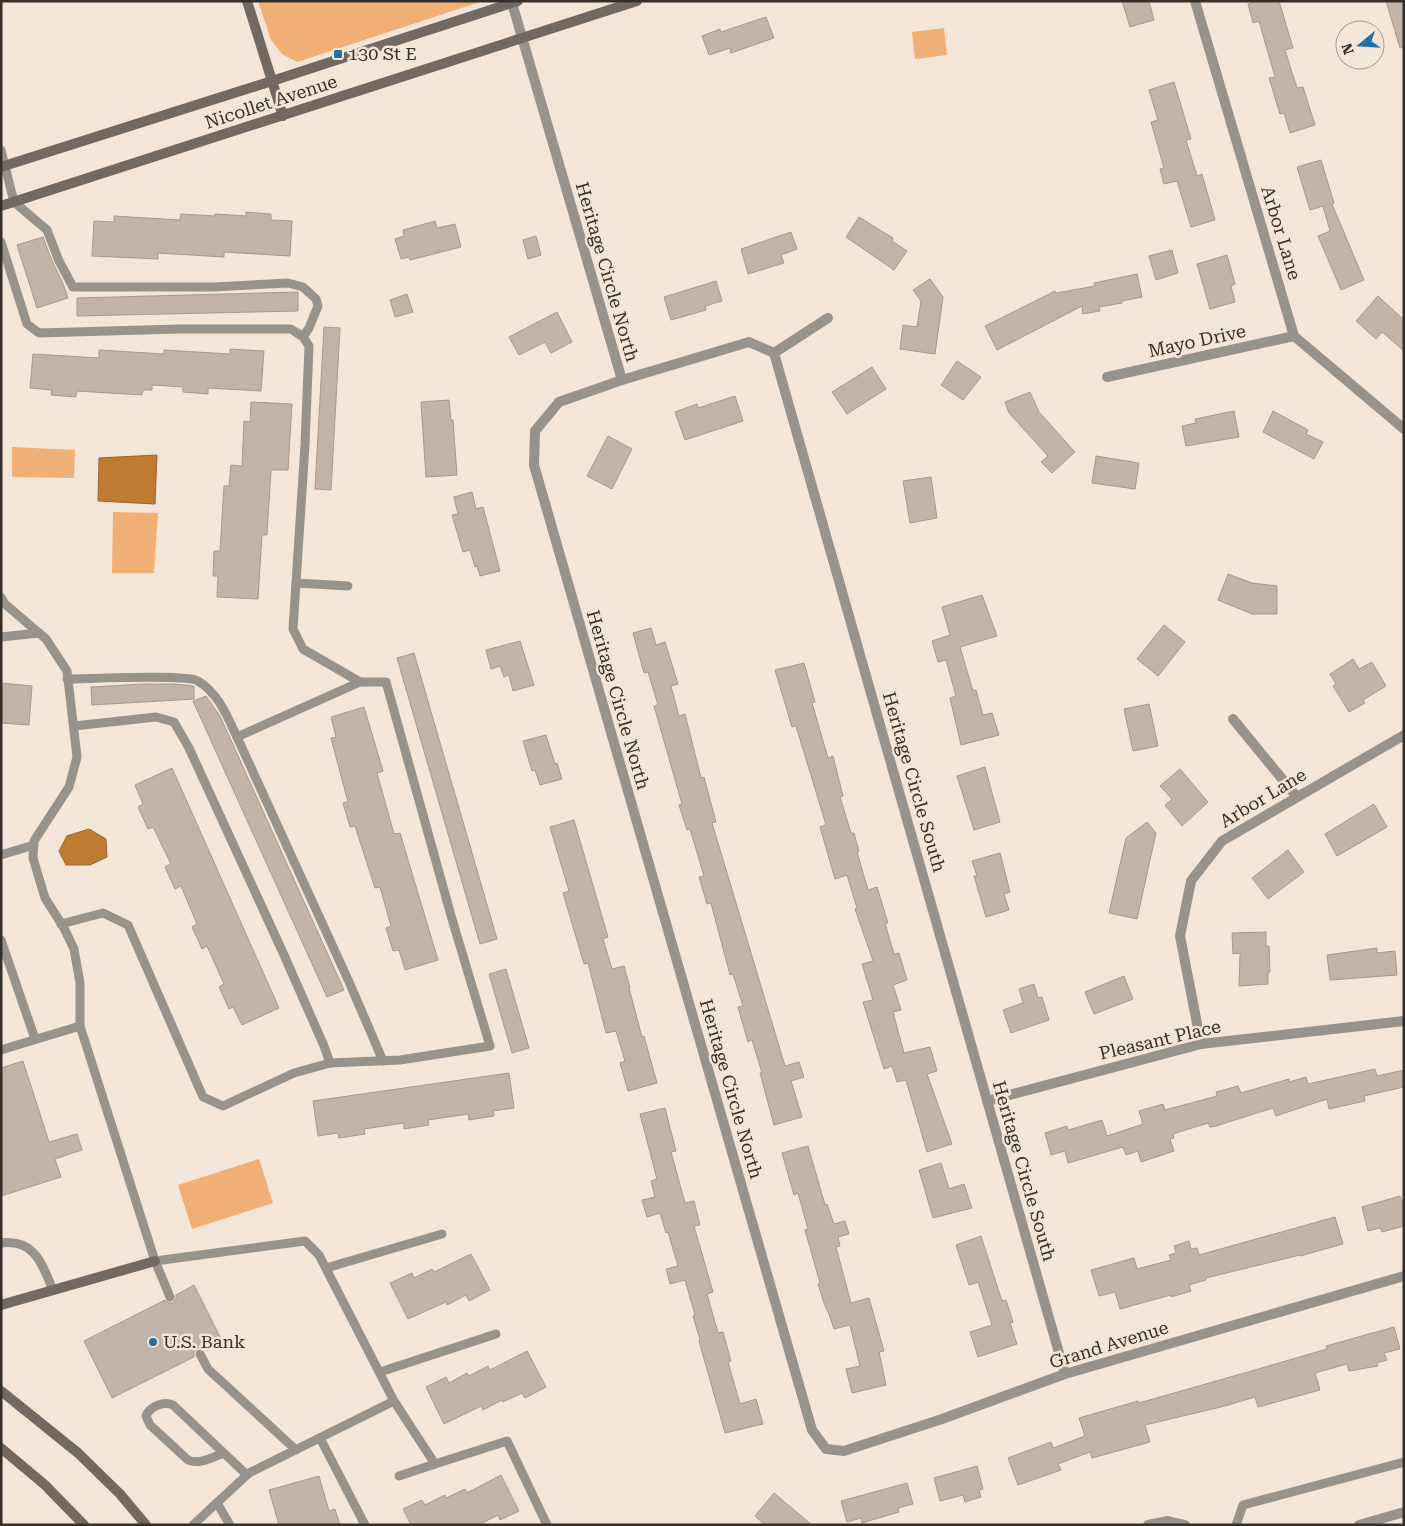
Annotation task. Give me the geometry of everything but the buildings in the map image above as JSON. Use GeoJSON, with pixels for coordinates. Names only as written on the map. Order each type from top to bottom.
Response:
{"type":"FeatureCollection","features":[{"type":"Feature","properties":{"kind":"main road"},"geometry":{"type":"LineString","coordinates":[[246,1],[283,116]]}},
{"type":"Feature","properties":{"kind":"main road","name":"Nicollet Avenue"},"geometry":{"type":"LineString","coordinates":[[1,206],[637,1]]}},
{"type":"Feature","properties":{"kind":"main road","name":"Nicollet Avenue"},"geometry":{"type":"LineString","coordinates":[[3,166],[515,2]]}},
{"type":"Feature","properties":{"kind":"main road"},"geometry":{"type":"LineString","coordinates":[[1,1305],[155,1262]]}},
{"type":"Feature","properties":{"kind":"main road"},"geometry":{"type":"LineString","coordinates":[[1,1391],[78,1453],[120,1494],[146,1525]]}},
{"type":"Feature","properties":{"kind":"main road"},"geometry":{"type":"LineString","coordinates":[[1,1448],[45,1485],[84,1525]]}},
{"type":"Feature","properties":{"kind":"street","name":"Arbor Lane"},"geometry":{"type":"LineString","coordinates":[[1195,1],[1294,336]]}},
{"type":"Feature","properties":{"kind":"street","name":"Heritage Circle North"},"geometry":{"type":"LineString","coordinates":[[515,2],[523,38],[622,380],[559,402],[535,431],[534,465],[812,1430],[826,1449]]}},
{"type":"Feature","properties":{"kind":"street"},"geometry":{"type":"LineString","coordinates":[[622,380],[748,342],[774,353],[828,318]]}},
{"type":"Feature","properties":{"kind":"street","name":"Mayo Drive"},"geometry":{"type":"LineString","coordinates":[[1106,377],[1294,336]]}},
{"type":"Feature","properties":{"kind":"street"},"geometry":{"type":"LineString","coordinates":[[1294,336],[1404,429]]}},
{"type":"Feature","properties":{"kind":"street","name":"Heritage Circle South"},"geometry":{"type":"LineString","coordinates":[[774,353],[1066,1374]]}},
{"type":"Feature","properties":{"kind":"street"},"geometry":{"type":"LineString","coordinates":[[1233,719],[1297,797]]}},
{"type":"Feature","properties":{"kind":"street","name":"Arbor Lane"},"geometry":{"type":"LineString","coordinates":[[1201,1044],[1180,936],[1191,881],[1222,841],[1404,735]]}},
{"type":"Feature","properties":{"kind":"street","name":"Pleasant Place"},"geometry":{"type":"LineString","coordinates":[[987,1101],[1201,1044],[1404,1021]]}},
{"type":"Feature","properties":{"kind":"street","name":"Grand Avenue"},"geometry":{"type":"LineString","coordinates":[[826,1449],[844,1451],[942,1419],[1066,1374],[1404,1276]]}},
{"type":"Feature","properties":{"kind":"street"},"geometry":{"type":"LineString","coordinates":[[1359,1525],[1404,1512]]}},
{"type":"Feature","properties":{"kind":"street"},"geometry":{"type":"LineString","coordinates":[[1148,1525],[1168,1521],[1184,1525]]}},
{"type":"Feature","properties":{"kind":"lane"},"geometry":{"type":"LineString","coordinates":[[1,150],[3,166],[14,202],[48,230],[59,261],[73,287],[214,287],[288,283],[303,287],[316,299],[318,306],[303,337]]}},
{"type":"Feature","properties":{"kind":"lane"},"geometry":{"type":"LineString","coordinates":[[1,242],[27,324],[40,333],[178,329],[291,329],[303,337],[308,346],[304,454],[293,629],[303,649],[360,682]]}},
{"type":"Feature","properties":{"kind":"lane"},"geometry":{"type":"LineString","coordinates":[[296,583],[348,586]]}},
{"type":"Feature","properties":{"kind":"lane"},"geometry":{"type":"LineString","coordinates":[[1,598],[5,604],[46,640],[67,671],[77,757],[69,787],[34,841],[33,858],[45,898],[74,949],[80,983],[80,1026],[155,1262],[170,1298]]}},
{"type":"Feature","properties":{"kind":"lane"},"geometry":{"type":"LineString","coordinates":[[1,637],[39,633]]}},
{"type":"Feature","properties":{"kind":"lane"},"geometry":{"type":"LineString","coordinates":[[67,679],[163,677],[196,679],[217,697],[238,737],[383,1061]]}},
{"type":"Feature","properties":{"kind":"lane"},"geometry":{"type":"LineString","coordinates":[[61,924],[103,913],[128,925],[203,1097],[223,1106],[294,1074],[330,1064],[400,1060],[490,1046],[452,919],[386,682],[360,682],[238,737]]}},
{"type":"Feature","properties":{"kind":"lane"},"geometry":{"type":"LineString","coordinates":[[74,726],[156,717],[174,722],[189,748],[284,955],[330,1064]]}},
{"type":"Feature","properties":{"kind":"lane"},"geometry":{"type":"LineString","coordinates":[[1,855],[34,845]]}},
{"type":"Feature","properties":{"kind":"lane"},"geometry":{"type":"LineString","coordinates":[[1,940],[35,1039]]}},
{"type":"Feature","properties":{"kind":"lane"},"geometry":{"type":"LineString","coordinates":[[1,1050],[80,1026]]}},
{"type":"Feature","properties":{"kind":"lane"},"geometry":{"type":"LineString","coordinates":[[326,1268],[442,1234]]}},
{"type":"Feature","properties":{"kind":"lane"},"geometry":{"type":"LineString","coordinates":[[155,1262],[305,1241],[319,1255],[394,1401],[435,1464]]}},
{"type":"Feature","properties":{"kind":"lane"},"geometry":{"type":"LineString","coordinates":[[1,1243],[11,1242],[26,1246],[40,1259],[53,1290]]}},
{"type":"Feature","properties":{"kind":"lane"},"geometry":{"type":"LineString","coordinates":[[380,1372],[496,1334]]}},
{"type":"Feature","properties":{"kind":"lane"},"geometry":{"type":"LineString","coordinates":[[200,1354],[208,1369],[296,1450]]}},
{"type":"Feature","properties":{"kind":"lane"},"geometry":{"type":"LineString","coordinates":[[193,1525],[247,1475],[394,1401]]}},
{"type":"Feature","properties":{"kind":"lane"},"geometry":{"type":"LineString","coordinates":[[224,1453],[194,1462],[188,1460],[150,1425],[146,1416],[148,1412],[161,1404],[168,1403],[173,1406],[224,1453],[247,1475]]}},
{"type":"Feature","properties":{"kind":"lane"},"geometry":{"type":"LineString","coordinates":[[320,1438],[365,1525]]}},
{"type":"Feature","properties":{"kind":"lane"},"geometry":{"type":"LineString","coordinates":[[399,1476],[507,1441],[547,1525]]}},
{"type":"Feature","properties":{"kind":"lane"},"geometry":{"type":"LineString","coordinates":[[1236,1525],[1243,1505],[1404,1462]]}},
{"type":"Feature","properties":{"kind":"lane"},"geometry":{"type":"LineString","coordinates":[[216,1503],[230,1525]]}},
{"type":"Feature","properties":{"kind":"shaded area"},"geometry":{"type":"Polygon","coordinates":[[[258,1],[483,1],[297,62],[282,54],[271,40],[258,1]]]}},
{"type":"Feature","properties":{"kind":"shaded area"},"geometry":{"type":"Polygon","coordinates":[[[944,28],[947,55],[915,59],[912,32],[944,28]]]}},
{"type":"Feature","properties":{"kind":"shaded area"},"geometry":{"type":"Polygon","coordinates":[[[12,447],[75,450],[74,478],[12,477],[12,447]]]}},
{"type":"Feature","properties":{"kind":"shaded area"},"geometry":{"type":"Polygon","coordinates":[[[157,455],[155,504],[98,501],[99,458],[157,455]]]}},
{"type":"Feature","properties":{"kind":"shaded area"},"geometry":{"type":"Polygon","coordinates":[[[113,512],[158,513],[154,573],[112,573],[113,512]]]}},
{"type":"Feature","properties":{"kind":"shaded area"},"geometry":{"type":"Polygon","coordinates":[[[89,829],[106,839],[107,857],[90,865],[66,865],[59,851],[67,836],[89,829]]]}},
{"type":"Feature","properties":{"kind":"shaded area"},"geometry":{"type":"Polygon","coordinates":[[[259,1159],[273,1203],[192,1229],[178,1185],[259,1159]]]}},
{"type":"Feature","properties":{"kind":"place","name":"130 St E"},"geometry":{"type":"Point","coordinates":[338,54]}},
{"type":"Feature","properties":{"kind":"place","name":"U.S. Bank"},"geometry":{"type":"Point","coordinates":[153,1342]}}]}
